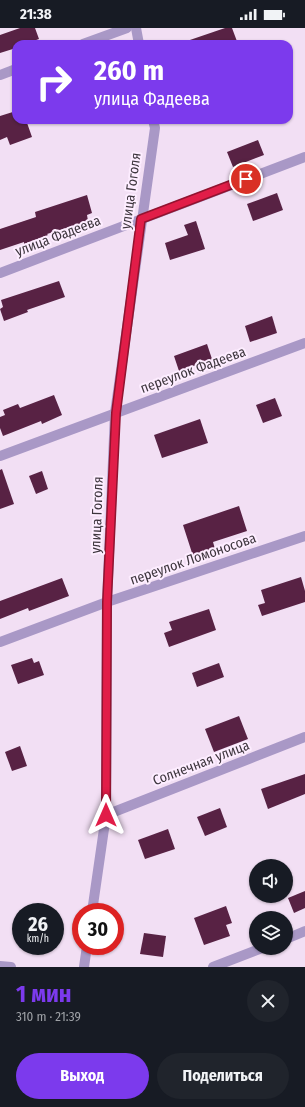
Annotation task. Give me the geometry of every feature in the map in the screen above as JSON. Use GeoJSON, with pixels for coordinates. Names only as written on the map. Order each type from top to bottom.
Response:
{"type":"FeatureCollection","features":[{"type":"Feature","properties":{"kind":"street"},"geometry":{"type":"LineString","coordinates":[[94,40],[127,28]]}},
{"type":"Feature","properties":{"kind":"street"},"geometry":{"type":"LineString","coordinates":[[136,28],[138,40]]}},
{"type":"Feature","properties":{"kind":"street"},"geometry":{"type":"LineString","coordinates":[[0,74],[12,70]]}},
{"type":"Feature","properties":{"kind":"street","name":"улица Гоголя"},"geometry":{"type":"LineString","coordinates":[[93,903],[106,815],[107,602],[116,413],[141,219],[155,128],[154,124]]}},
{"type":"Feature","properties":{"kind":"street","name":"улица Фадеева"},"geometry":{"type":"LineString","coordinates":[[0,273],[305,157]]}},
{"type":"Feature","properties":{"kind":"street","name":"переулок Фадеева"},"geometry":{"type":"LineString","coordinates":[[0,456],[305,343]]}},
{"type":"Feature","properties":{"kind":"street","name":"переулок Ломоносова"},"geometry":{"type":"LineString","coordinates":[[0,642],[107,602],[305,536]]}},
{"type":"Feature","properties":{"kind":"street","name":"Солнечная улица"},"geometry":{"type":"LineString","coordinates":[[106,815],[305,737]]}},
{"type":"Feature","properties":{"kind":"street"},"geometry":{"type":"LineString","coordinates":[[293,936],[305,931]]}},
{"type":"Feature","properties":{"kind":"street"},"geometry":{"type":"LineString","coordinates":[[213,967],[249,953]]}},
{"type":"Feature","properties":{"kind":"street"},"geometry":{"type":"LineString","coordinates":[[84,967],[86,955]]}},
{"type":"Feature","properties":{"kind":"street"},"geometry":{"type":"LineString","coordinates":[[0,966],[11,967]]}},
{"type":"Feature","properties":{"kind":"building"},"geometry":{"type":"Polygon","coordinates":[[[20,28],[35,28],[39,39],[12,40],[12,49],[0,53],[0,35],[20,28]]]}},
{"type":"Feature","properties":{"kind":"building"},"geometry":{"type":"Polygon","coordinates":[[[225,28],[232,28],[236,40],[190,40],[225,28]]]}},
{"type":"Feature","properties":{"kind":"building"},"geometry":{"type":"Polygon","coordinates":[[[12,112],[12,124],[27,124],[32,137],[10,145],[7,137],[0,140],[0,116],[12,112]]]}},
{"type":"Feature","properties":{"kind":"building"},"geometry":{"type":"Polygon","coordinates":[[[258,140],[264,155],[233,167],[227,152],[258,140]]]}},
{"type":"Feature","properties":{"kind":"building"},"geometry":{"type":"Polygon","coordinates":[[[277,193],[283,210],[253,221],[247,204],[277,193]]]}},
{"type":"Feature","properties":{"kind":"building"},"geometry":{"type":"Polygon","coordinates":[[[87,195],[92,213],[87,215],[88,221],[47,234],[48,235],[24,244],[24,242],[0,250],[0,229],[36,217],[35,212],[87,195]]]}},
{"type":"Feature","properties":{"kind":"building"},"geometry":{"type":"Polygon","coordinates":[[[196,221],[205,249],[170,260],[165,243],[188,235],[184,225],[196,221]]]}},
{"type":"Feature","properties":{"kind":"building"},"geometry":{"type":"Polygon","coordinates":[[[59,281],[65,297],[27,310],[28,312],[4,321],[0,309],[3,307],[1,300],[59,281]]]}},
{"type":"Feature","properties":{"kind":"building"},"geometry":{"type":"Polygon","coordinates":[[[272,316],[277,333],[250,342],[245,326],[272,316]]]}},
{"type":"Feature","properties":{"kind":"building"},"geometry":{"type":"Polygon","coordinates":[[[207,344],[214,365],[202,369],[200,364],[179,371],[174,356],[207,344]]]}},
{"type":"Feature","properties":{"kind":"building"},"geometry":{"type":"Polygon","coordinates":[[[54,395],[62,415],[42,424],[41,421],[3,436],[0,428],[0,417],[5,415],[3,410],[18,404],[20,408],[54,395]]]}},
{"type":"Feature","properties":{"kind":"building"},"geometry":{"type":"Polygon","coordinates":[[[275,398],[282,416],[263,423],[256,405],[275,398]]]}},
{"type":"Feature","properties":{"kind":"building"},"geometry":{"type":"Polygon","coordinates":[[[200,419],[208,443],[162,458],[154,435],[200,419]]]}},
{"type":"Feature","properties":{"kind":"building"},"geometry":{"type":"Polygon","coordinates":[[[2,469],[14,504],[0,509],[0,470],[2,469]]]}},
{"type":"Feature","properties":{"kind":"building"},"geometry":{"type":"Polygon","coordinates":[[[42,471],[48,489],[36,494],[29,476],[42,471]]]}},
{"type":"Feature","properties":{"kind":"building"},"geometry":{"type":"Polygon","coordinates":[[[239,506],[247,531],[213,542],[215,549],[193,556],[183,525],[239,506]]]}},
{"type":"Feature","properties":{"kind":"building"},"geometry":{"type":"Polygon","coordinates":[[[301,577],[305,591],[305,602],[262,616],[258,605],[265,603],[261,590],[301,577]]]}},
{"type":"Feature","properties":{"kind":"building"},"geometry":{"type":"Polygon","coordinates":[[[62,578],[69,596],[29,611],[28,608],[0,619],[0,601],[62,578]]]}},
{"type":"Feature","properties":{"kind":"building"},"geometry":{"type":"Polygon","coordinates":[[[209,609],[216,630],[169,647],[164,633],[172,630],[169,622],[209,609]]]}},
{"type":"Feature","properties":{"kind":"building"},"geometry":{"type":"Polygon","coordinates":[[[32,658],[34,663],[39,661],[44,675],[18,684],[11,665],[32,658]]]}},
{"type":"Feature","properties":{"kind":"building"},"geometry":{"type":"Polygon","coordinates":[[[219,663],[224,677],[197,687],[192,673],[219,663]]]}},
{"type":"Feature","properties":{"kind":"building"},"geometry":{"type":"Polygon","coordinates":[[[239,716],[248,739],[214,752],[205,729],[239,716]]]}},
{"type":"Feature","properties":{"kind":"building"},"geometry":{"type":"Polygon","coordinates":[[[20,746],[27,766],[12,771],[5,752],[20,746]]]}},
{"type":"Feature","properties":{"kind":"building"},"geometry":{"type":"Polygon","coordinates":[[[305,774],[305,794],[268,809],[261,789],[305,774]]]}},
{"type":"Feature","properties":{"kind":"building"},"geometry":{"type":"Polygon","coordinates":[[[220,808],[227,827],[205,836],[197,817],[220,808]]]}},
{"type":"Feature","properties":{"kind":"building"},"geometry":{"type":"Polygon","coordinates":[[[168,829],[175,849],[145,859],[138,840],[168,829]]]}},
{"type":"Feature","properties":{"kind":"building"},"geometry":{"type":"Polygon","coordinates":[[[305,891],[305,908],[294,913],[290,903],[293,903],[293,896],[305,891]]]}},
{"type":"Feature","properties":{"kind":"building"},"geometry":{"type":"Polygon","coordinates":[[[226,906],[232,923],[226,925],[230,936],[204,945],[194,918],[226,906]]]}},
{"type":"Feature","properties":{"kind":"building"},"geometry":{"type":"Polygon","coordinates":[[[144,933],[166,936],[163,957],[140,954],[144,933]]]}},
{"type":"Feature","properties":{"kind":"route"},"geometry":{"type":"LineString","coordinates":[[106,815],[107,602],[116,413],[141,219],[246,179]]}}]}
